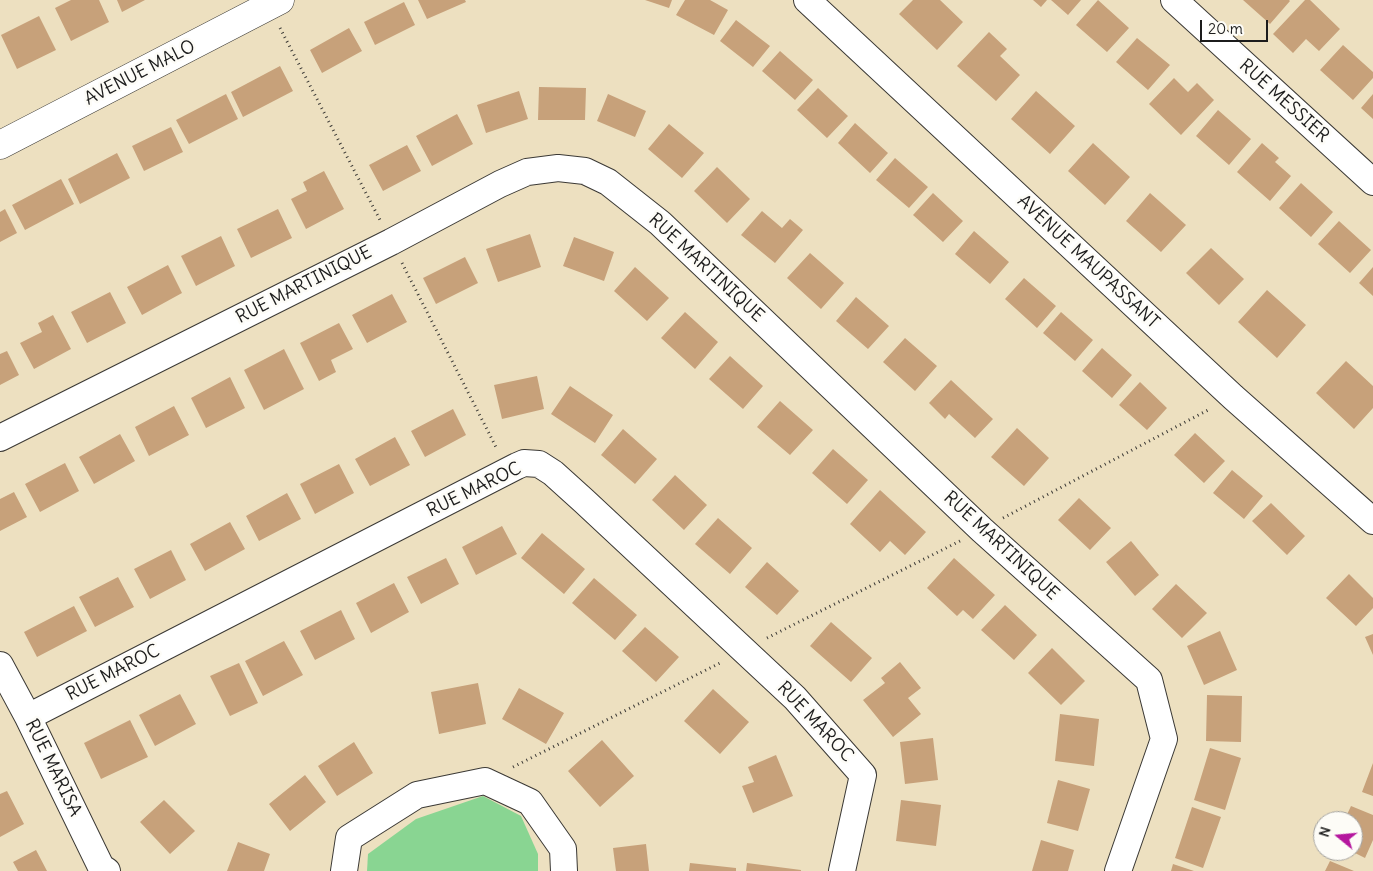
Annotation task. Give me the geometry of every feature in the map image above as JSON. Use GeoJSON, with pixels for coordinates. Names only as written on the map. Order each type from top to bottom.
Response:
{"type":"FeatureCollection","features":[{"type":"Feature","properties":{"kind":"street","name":"AVENUE MAUPASSANT"},"geometry":{"type":"LineString","coordinates":[[806,0],[1233,397],[1373,521]]}},
{"type":"Feature","properties":{"kind":"street","name":"RUE MESSIER"},"geometry":{"type":"LineString","coordinates":[[1174,0],[1373,182]]}},
{"type":"Feature","properties":{"kind":"street","name":"AVENUE MALO"},"geometry":{"type":"LineString","coordinates":[[0,145],[279,12]]}},
{"type":"Feature","properties":{"kind":"street","name":"RUE MARTINIQUE"},"geometry":{"type":"LineString","coordinates":[[0,438],[391,242],[500,184],[527,172],[558,168],[585,171],[608,182],[660,223],[982,530],[1149,680],[1164,739],[1118,871]]}},
{"type":"Feature","properties":{"kind":"street","name":"RUE MAROC"},"geometry":{"type":"LineString","coordinates":[[28,717],[524,463],[539,464],[553,473],[745,650],[795,698],[864,775],[842,871]]}},
{"type":"Feature","properties":{"kind":"street","name":"RUE MARISA"},"geometry":{"type":"LineString","coordinates":[[0,665],[28,717],[101,867],[107,871]]}},
{"type":"Feature","properties":{"kind":"street"},"geometry":{"type":"LineString","coordinates":[[344,871],[349,838],[417,795],[485,781],[530,802],[563,850],[564,871]]}},
{"type":"Feature","properties":{"kind":"path"},"geometry":{"type":"LineString","coordinates":[[279,12],[383,227]]}},
{"type":"Feature","properties":{"kind":"path"},"geometry":{"type":"LineString","coordinates":[[398,256],[500,456]]}},
{"type":"Feature","properties":{"kind":"path"},"geometry":{"type":"LineString","coordinates":[[485,781],[982,530],[1233,397]]}},
{"type":"Feature","properties":{"kind":"green space"},"geometry":{"type":"Polygon","coordinates":[[[483,796],[521,816],[538,854],[538,871],[367,871],[368,854],[416,819],[483,796]]]}},
{"type":"Feature","properties":{"kind":"building"},"geometry":{"type":"Polygon","coordinates":[[[71,0],[99,0],[109,22],[71,41],[55,8],[71,0]]]}},
{"type":"Feature","properties":{"kind":"building"},"geometry":{"type":"Polygon","coordinates":[[[117,0],[145,0],[122,12],[117,0]]]}},
{"type":"Feature","properties":{"kind":"building"},"geometry":{"type":"Polygon","coordinates":[[[418,0],[465,0],[466,2],[427,19],[418,0]]]}},
{"type":"Feature","properties":{"kind":"building"},"geometry":{"type":"Polygon","coordinates":[[[645,0],[672,0],[669,8],[645,0]]]}},
{"type":"Feature","properties":{"kind":"building"},"geometry":{"type":"Polygon","coordinates":[[[685,0],[710,0],[728,10],[714,35],[676,15],[685,0]]]}},
{"type":"Feature","properties":{"kind":"building"},"geometry":{"type":"Polygon","coordinates":[[[913,0],[940,0],[963,22],[937,50],[899,14],[913,0]]]}},
{"type":"Feature","properties":{"kind":"building"},"geometry":{"type":"Polygon","coordinates":[[[1033,0],[1047,0],[1041,7],[1033,0]]]}},
{"type":"Feature","properties":{"kind":"building"},"geometry":{"type":"Polygon","coordinates":[[[1051,0],[1081,0],[1068,15],[1051,0]]]}},
{"type":"Feature","properties":{"kind":"building"},"geometry":{"type":"Polygon","coordinates":[[[1098,0],[1129,28],[1107,52],[1076,25],[1098,0]]]}},
{"type":"Feature","properties":{"kind":"building"},"geometry":{"type":"Polygon","coordinates":[[[1243,0],[1289,0],[1290,1],[1270,24],[1243,0]]]}},
{"type":"Feature","properties":{"kind":"building"},"geometry":{"type":"Polygon","coordinates":[[[1305,0],[1310,0],[1340,29],[1319,51],[1306,39],[1293,53],[1273,34],[1305,0]]]}},
{"type":"Feature","properties":{"kind":"building"},"geometry":{"type":"Polygon","coordinates":[[[404,2],[415,25],[375,45],[364,22],[404,2]]]}},
{"type":"Feature","properties":{"kind":"building"},"geometry":{"type":"Polygon","coordinates":[[[39,16],[56,50],[17,69],[1,35],[39,16]]]}},
{"type":"Feature","properties":{"kind":"building"},"geometry":{"type":"Polygon","coordinates":[[[736,20],[770,46],[753,67],[720,41],[736,20]]]}},
{"type":"Feature","properties":{"kind":"building"},"geometry":{"type":"Polygon","coordinates":[[[349,28],[362,51],[322,73],[310,50],[349,28]]]}},
{"type":"Feature","properties":{"kind":"building"},"geometry":{"type":"Polygon","coordinates":[[[989,32],[1007,49],[1000,56],[1020,75],[996,101],[957,66],[989,32]]]}},
{"type":"Feature","properties":{"kind":"building"},"geometry":{"type":"Polygon","coordinates":[[[1137,38],[1170,65],[1148,90],[1116,62],[1137,38]]]}},
{"type":"Feature","properties":{"kind":"building"},"geometry":{"type":"Polygon","coordinates":[[[1343,45],[1373,72],[1373,78],[1353,100],[1320,70],[1343,45]]]}},
{"type":"Feature","properties":{"kind":"building"},"geometry":{"type":"Polygon","coordinates":[[[780,51],[813,80],[795,100],[762,71],[780,51]]]}},
{"type":"Feature","properties":{"kind":"building"},"geometry":{"type":"Polygon","coordinates":[[[280,66],[293,91],[243,117],[231,92],[280,66]]]}},
{"type":"Feature","properties":{"kind":"building"},"geometry":{"type":"Polygon","coordinates":[[[1174,78],[1188,92],[1197,83],[1214,100],[1181,135],[1149,104],[1174,78]]]}},
{"type":"Feature","properties":{"kind":"building"},"geometry":{"type":"Polygon","coordinates":[[[539,87],[586,88],[585,120],[538,120],[539,87]]]}},
{"type":"Feature","properties":{"kind":"building"},"geometry":{"type":"Polygon","coordinates":[[[818,88],[848,116],[827,138],[797,110],[818,88]]]}},
{"type":"Feature","properties":{"kind":"building"},"geometry":{"type":"Polygon","coordinates":[[[519,91],[528,119],[486,133],[477,105],[519,91]]]}},
{"type":"Feature","properties":{"kind":"building"},"geometry":{"type":"Polygon","coordinates":[[[1036,91],[1075,126],[1050,154],[1011,119],[1036,91]]]}},
{"type":"Feature","properties":{"kind":"building"},"geometry":{"type":"Polygon","coordinates":[[[226,94],[238,119],[189,144],[176,120],[226,94]]]}},
{"type":"Feature","properties":{"kind":"building"},"geometry":{"type":"Polygon","coordinates":[[[608,94],[646,111],[635,137],[597,121],[608,94]]]}},
{"type":"Feature","properties":{"kind":"building"},"geometry":{"type":"Polygon","coordinates":[[[1373,94],[1373,119],[1361,108],[1373,94]]]}},
{"type":"Feature","properties":{"kind":"building"},"geometry":{"type":"Polygon","coordinates":[[[1218,110],[1251,139],[1229,165],[1196,136],[1218,110]]]}},
{"type":"Feature","properties":{"kind":"building"},"geometry":{"type":"Polygon","coordinates":[[[457,114],[473,144],[432,166],[416,136],[457,114]]]}},
{"type":"Feature","properties":{"kind":"building"},"geometry":{"type":"Polygon","coordinates":[[[855,123],[888,153],[870,173],[838,143],[855,123]]]}},
{"type":"Feature","properties":{"kind":"building"},"geometry":{"type":"Polygon","coordinates":[[[669,124],[704,153],[682,178],[648,149],[669,124]]]}},
{"type":"Feature","properties":{"kind":"building"},"geometry":{"type":"Polygon","coordinates":[[[171,127],[183,152],[144,171],[132,146],[171,127]]]}},
{"type":"Feature","properties":{"kind":"building"},"geometry":{"type":"Polygon","coordinates":[[[1093,143],[1130,177],[1105,205],[1068,171],[1093,143]]]}},
{"type":"Feature","properties":{"kind":"building"},"geometry":{"type":"Polygon","coordinates":[[[1262,143],[1279,158],[1275,162],[1291,176],[1270,201],[1237,172],[1262,143]]]}},
{"type":"Feature","properties":{"kind":"building"},"geometry":{"type":"Polygon","coordinates":[[[407,145],[421,171],[383,191],[369,165],[407,145]]]}},
{"type":"Feature","properties":{"kind":"building"},"geometry":{"type":"Polygon","coordinates":[[[117,153],[130,178],[80,204],[68,179],[117,153]]]}},
{"type":"Feature","properties":{"kind":"building"},"geometry":{"type":"Polygon","coordinates":[[[895,158],[928,187],[909,208],[876,180],[895,158]]]}},
{"type":"Feature","properties":{"kind":"building"},"geometry":{"type":"Polygon","coordinates":[[[717,167],[750,199],[727,223],[694,191],[717,167]]]}},
{"type":"Feature","properties":{"kind":"building"},"geometry":{"type":"Polygon","coordinates":[[[324,171],[344,209],[306,229],[291,199],[307,191],[303,182],[324,171]]]}},
{"type":"Feature","properties":{"kind":"building"},"geometry":{"type":"Polygon","coordinates":[[[61,179],[74,204],[25,230],[12,205],[61,179]]]}},
{"type":"Feature","properties":{"kind":"building"},"geometry":{"type":"Polygon","coordinates":[[[1301,183],[1333,212],[1311,237],[1279,208],[1301,183]]]}},
{"type":"Feature","properties":{"kind":"building"},"geometry":{"type":"Polygon","coordinates":[[[933,193],[963,221],[943,242],[913,215],[933,193]]]}},
{"type":"Feature","properties":{"kind":"building"},"geometry":{"type":"Polygon","coordinates":[[[1150,193],[1186,225],[1161,252],[1126,221],[1150,193]]]}},
{"type":"Feature","properties":{"kind":"building"},"geometry":{"type":"Polygon","coordinates":[[[5,209],[17,233],[0,242],[0,212],[5,209]]]}},
{"type":"Feature","properties":{"kind":"building"},"geometry":{"type":"Polygon","coordinates":[[[278,209],[292,238],[251,258],[237,229],[278,209]]]}},
{"type":"Feature","properties":{"kind":"building"},"geometry":{"type":"Polygon","coordinates":[[[762,211],[782,228],[790,219],[803,230],[775,263],[741,235],[762,211]]]}},
{"type":"Feature","properties":{"kind":"building"},"geometry":{"type":"Polygon","coordinates":[[[1339,221],[1371,250],[1350,273],[1318,244],[1339,221]]]}},
{"type":"Feature","properties":{"kind":"building"},"geometry":{"type":"Polygon","coordinates":[[[974,231],[1009,262],[990,284],[955,254],[974,231]]]}},
{"type":"Feature","properties":{"kind":"building"},"geometry":{"type":"Polygon","coordinates":[[[530,234],[541,267],[498,282],[486,249],[530,234]]]}},
{"type":"Feature","properties":{"kind":"building"},"geometry":{"type":"Polygon","coordinates":[[[221,236],[235,266],[196,286],[181,256],[221,236]]]}},
{"type":"Feature","properties":{"kind":"building"},"geometry":{"type":"Polygon","coordinates":[[[574,237],[614,252],[604,281],[563,266],[574,237]]]}},
{"type":"Feature","properties":{"kind":"building"},"geometry":{"type":"Polygon","coordinates":[[[1211,248],[1244,279],[1219,305],[1186,273],[1211,248]]]}},
{"type":"Feature","properties":{"kind":"building"},"geometry":{"type":"Polygon","coordinates":[[[810,253],[844,283],[821,309],[787,278],[810,253]]]}},
{"type":"Feature","properties":{"kind":"building"},"geometry":{"type":"Polygon","coordinates":[[[465,257],[478,283],[436,304],[423,278],[465,257]]]}},
{"type":"Feature","properties":{"kind":"building"},"geometry":{"type":"Polygon","coordinates":[[[168,265],[182,293],[142,315],[127,287],[168,265]]]}},
{"type":"Feature","properties":{"kind":"building"},"geometry":{"type":"Polygon","coordinates":[[[635,267],[669,298],[647,321],[614,291],[635,267]]]}},
{"type":"Feature","properties":{"kind":"building"},"geometry":{"type":"Polygon","coordinates":[[[1373,267],[1373,296],[1359,283],[1373,267]]]}},
{"type":"Feature","properties":{"kind":"building"},"geometry":{"type":"Polygon","coordinates":[[[1024,278],[1056,306],[1037,328],[1005,299],[1024,278]]]}},
{"type":"Feature","properties":{"kind":"building"},"geometry":{"type":"Polygon","coordinates":[[[1267,290],[1306,325],[1277,358],[1238,322],[1267,290]]]}},
{"type":"Feature","properties":{"kind":"building"},"geometry":{"type":"Polygon","coordinates":[[[110,292],[126,323],[87,343],[71,312],[110,292]]]}},
{"type":"Feature","properties":{"kind":"building"},"geometry":{"type":"Polygon","coordinates":[[[392,294],[407,322],[367,343],[352,315],[392,294]]]}},
{"type":"Feature","properties":{"kind":"building"},"geometry":{"type":"Polygon","coordinates":[[[856,297],[889,326],[868,349],[836,321],[856,297]]]}},
{"type":"Feature","properties":{"kind":"building"},"geometry":{"type":"Polygon","coordinates":[[[685,312],[718,342],[695,369],[661,338],[685,312]]]}},
{"type":"Feature","properties":{"kind":"building"},"geometry":{"type":"Polygon","coordinates":[[[1061,312],[1093,340],[1075,361],[1043,333],[1061,312]]]}},
{"type":"Feature","properties":{"kind":"building"},"geometry":{"type":"Polygon","coordinates":[[[53,315],[71,349],[34,369],[20,343],[42,332],[38,323],[53,315]]]}},
{"type":"Feature","properties":{"kind":"building"},"geometry":{"type":"Polygon","coordinates":[[[339,323],[353,349],[331,360],[336,372],[319,381],[300,343],[339,323]]]}},
{"type":"Feature","properties":{"kind":"building"},"geometry":{"type":"Polygon","coordinates":[[[905,338],[937,366],[915,391],[883,362],[905,338]]]}},
{"type":"Feature","properties":{"kind":"building"},"geometry":{"type":"Polygon","coordinates":[[[1102,348],[1132,375],[1112,398],[1082,371],[1102,348]]]}},
{"type":"Feature","properties":{"kind":"building"},"geometry":{"type":"Polygon","coordinates":[[[284,349],[304,389],[264,410],[244,370],[284,349]]]}},
{"type":"Feature","properties":{"kind":"building"},"geometry":{"type":"Polygon","coordinates":[[[7,351],[19,375],[0,385],[0,354],[7,351]]]}},
{"type":"Feature","properties":{"kind":"building"},"geometry":{"type":"Polygon","coordinates":[[[730,356],[763,386],[743,409],[709,379],[730,356]]]}},
{"type":"Feature","properties":{"kind":"building"},"geometry":{"type":"Polygon","coordinates":[[[1346,361],[1373,386],[1373,408],[1354,429],[1316,393],[1346,361]]]}},
{"type":"Feature","properties":{"kind":"building"},"geometry":{"type":"Polygon","coordinates":[[[537,376],[544,409],[502,419],[494,385],[537,376]]]}},
{"type":"Feature","properties":{"kind":"building"},"geometry":{"type":"Polygon","coordinates":[[[230,377],[245,408],[206,428],[191,398],[230,377]]]}},
{"type":"Feature","properties":{"kind":"building"},"geometry":{"type":"Polygon","coordinates":[[[951,380],[993,419],[975,438],[949,414],[945,419],[929,403],[951,380]]]}},
{"type":"Feature","properties":{"kind":"building"},"geometry":{"type":"Polygon","coordinates":[[[1140,382],[1167,408],[1147,430],[1119,405],[1140,382]]]}},
{"type":"Feature","properties":{"kind":"building"},"geometry":{"type":"Polygon","coordinates":[[[570,386],[613,415],[595,443],[551,414],[570,386]]]}},
{"type":"Feature","properties":{"kind":"building"},"geometry":{"type":"Polygon","coordinates":[[[780,401],[813,430],[790,455],[757,427],[780,401]]]}},
{"type":"Feature","properties":{"kind":"building"},"geometry":{"type":"Polygon","coordinates":[[[174,406],[189,435],[149,456],[135,427],[174,406]]]}},
{"type":"Feature","properties":{"kind":"building"},"geometry":{"type":"Polygon","coordinates":[[[453,409],[466,435],[425,457],[411,431],[453,409]]]}},
{"type":"Feature","properties":{"kind":"building"},"geometry":{"type":"Polygon","coordinates":[[[1017,428],[1049,458],[1024,486],[991,457],[1017,428]]]}},
{"type":"Feature","properties":{"kind":"building"},"geometry":{"type":"Polygon","coordinates":[[[623,429],[657,459],[635,484],[601,455],[623,429]]]}},
{"type":"Feature","properties":{"kind":"building"},"geometry":{"type":"Polygon","coordinates":[[[1195,433],[1225,461],[1204,483],[1174,455],[1195,433]]]}},
{"type":"Feature","properties":{"kind":"building"},"geometry":{"type":"Polygon","coordinates":[[[120,434],[135,461],[94,484],[79,457],[120,434]]]}},
{"type":"Feature","properties":{"kind":"building"},"geometry":{"type":"Polygon","coordinates":[[[395,437],[410,465],[370,486],[355,459],[395,437]]]}},
{"type":"Feature","properties":{"kind":"building"},"geometry":{"type":"Polygon","coordinates":[[[833,449],[868,480],[847,504],[812,473],[833,449]]]}},
{"type":"Feature","properties":{"kind":"building"},"geometry":{"type":"Polygon","coordinates":[[[65,463],[79,491],[40,512],[25,484],[65,463]]]}},
{"type":"Feature","properties":{"kind":"building"},"geometry":{"type":"Polygon","coordinates":[[[339,464],[354,493],[315,514],[300,484],[339,464]]]}},
{"type":"Feature","properties":{"kind":"building"},"geometry":{"type":"Polygon","coordinates":[[[1232,470],[1263,496],[1244,519],[1213,493],[1232,470]]]}},
{"type":"Feature","properties":{"kind":"building"},"geometry":{"type":"Polygon","coordinates":[[[675,475],[707,505],[684,530],[652,500],[675,475]]]}},
{"type":"Feature","properties":{"kind":"building"},"geometry":{"type":"Polygon","coordinates":[[[880,490],[926,532],[905,555],[890,541],[880,552],[850,524],[880,490]]]}},
{"type":"Feature","properties":{"kind":"building"},"geometry":{"type":"Polygon","coordinates":[[[14,492],[27,517],[0,531],[0,499],[14,492]]]}},
{"type":"Feature","properties":{"kind":"building"},"geometry":{"type":"Polygon","coordinates":[[[287,493],[301,519],[259,541],[246,516],[287,493]]]}},
{"type":"Feature","properties":{"kind":"building"},"geometry":{"type":"Polygon","coordinates":[[[1079,498],[1111,528],[1090,550],[1058,520],[1079,498]]]}},
{"type":"Feature","properties":{"kind":"building"},"geometry":{"type":"Polygon","coordinates":[[[1271,503],[1305,536],[1287,555],[1252,521],[1271,503]]]}},
{"type":"Feature","properties":{"kind":"building"},"geometry":{"type":"Polygon","coordinates":[[[718,518],[752,548],[730,574],[695,544],[718,518]]]}},
{"type":"Feature","properties":{"kind":"building"},"geometry":{"type":"Polygon","coordinates":[[[230,522],[245,549],[205,571],[190,544],[230,522]]]}},
{"type":"Feature","properties":{"kind":"building"},"geometry":{"type":"Polygon","coordinates":[[[502,526],[517,554],[476,575],[462,547],[502,526]]]}},
{"type":"Feature","properties":{"kind":"building"},"geometry":{"type":"Polygon","coordinates":[[[542,533],[585,569],[564,594],[521,558],[542,533]]]}},
{"type":"Feature","properties":{"kind":"building"},"geometry":{"type":"Polygon","coordinates":[[[1131,541],[1159,575],[1135,596],[1106,562],[1131,541]]]}},
{"type":"Feature","properties":{"kind":"building"},"geometry":{"type":"Polygon","coordinates":[[[171,550],[186,580],[150,599],[134,569],[171,550]]]}},
{"type":"Feature","properties":{"kind":"building"},"geometry":{"type":"Polygon","coordinates":[[[446,558],[459,584],[421,604],[407,577],[446,558]]]}},
{"type":"Feature","properties":{"kind":"building"},"geometry":{"type":"Polygon","coordinates":[[[954,558],[995,595],[973,619],[963,610],[957,616],[927,588],[954,558]]]}},
{"type":"Feature","properties":{"kind":"building"},"geometry":{"type":"Polygon","coordinates":[[[767,562],[799,591],[777,615],[745,587],[767,562]]]}},
{"type":"Feature","properties":{"kind":"building"},"geometry":{"type":"Polygon","coordinates":[[[1349,574],[1373,598],[1373,608],[1356,626],[1326,598],[1349,574]]]}},
{"type":"Feature","properties":{"kind":"building"},"geometry":{"type":"Polygon","coordinates":[[[118,577],[134,607],[95,627],[79,597],[118,577]]]}},
{"type":"Feature","properties":{"kind":"building"},"geometry":{"type":"Polygon","coordinates":[[[594,578],[637,615],[615,640],[572,603],[594,578]]]}},
{"type":"Feature","properties":{"kind":"building"},"geometry":{"type":"Polygon","coordinates":[[[394,583],[409,612],[371,633],[356,603],[394,583]]]}},
{"type":"Feature","properties":{"kind":"building"},"geometry":{"type":"Polygon","coordinates":[[[1176,584],[1207,613],[1182,638],[1152,609],[1176,584]]]}},
{"type":"Feature","properties":{"kind":"building"},"geometry":{"type":"Polygon","coordinates":[[[1005,605],[1037,635],[1014,660],[981,630],[1005,605]]]}},
{"type":"Feature","properties":{"kind":"building"},"geometry":{"type":"Polygon","coordinates":[[[74,606],[87,631],[37,657],[24,632],[74,606]]]}},
{"type":"Feature","properties":{"kind":"building"},"geometry":{"type":"Polygon","coordinates":[[[341,610],[355,639],[315,660],[300,631],[341,610]]]}},
{"type":"Feature","properties":{"kind":"building"},"geometry":{"type":"Polygon","coordinates":[[[831,622],[872,658],[851,682],[810,646],[831,622]]]}},
{"type":"Feature","properties":{"kind":"building"},"geometry":{"type":"Polygon","coordinates":[[[645,627],[679,657],[656,682],[622,651],[645,627]]]}},
{"type":"Feature","properties":{"kind":"building"},"geometry":{"type":"Polygon","coordinates":[[[1220,631],[1237,670],[1204,685],[1187,646],[1220,631]]]}},
{"type":"Feature","properties":{"kind":"building"},"geometry":{"type":"Polygon","coordinates":[[[1373,634],[1373,655],[1365,637],[1373,634]]]}},
{"type":"Feature","properties":{"kind":"building"},"geometry":{"type":"Polygon","coordinates":[[[284,641],[303,675],[263,696],[245,661],[284,641]]]}},
{"type":"Feature","properties":{"kind":"building"},"geometry":{"type":"Polygon","coordinates":[[[1052,648],[1085,681],[1061,705],[1028,673],[1052,648]]]}},
{"type":"Feature","properties":{"kind":"building"},"geometry":{"type":"Polygon","coordinates":[[[900,662],[921,688],[908,698],[921,714],[893,737],[863,700],[885,683],[881,678],[900,662]]]}},
{"type":"Feature","properties":{"kind":"building"},"geometry":{"type":"Polygon","coordinates":[[[239,663],[258,703],[230,716],[210,676],[239,663]]]}},
{"type":"Feature","properties":{"kind":"building"},"geometry":{"type":"Polygon","coordinates":[[[478,683],[486,724],[439,734],[431,692],[478,683]]]}},
{"type":"Feature","properties":{"kind":"building"},"geometry":{"type":"Polygon","coordinates":[[[519,688],[564,713],[546,744],[502,719],[519,688]]]}},
{"type":"Feature","properties":{"kind":"building"},"geometry":{"type":"Polygon","coordinates":[[[713,689],[749,722],[720,754],[684,721],[713,689]]]}},
{"type":"Feature","properties":{"kind":"building"},"geometry":{"type":"Polygon","coordinates":[[[180,694],[196,724],[155,746],[139,715],[180,694]]]}},
{"type":"Feature","properties":{"kind":"building"},"geometry":{"type":"Polygon","coordinates":[[[1207,695],[1242,696],[1241,742],[1206,741],[1207,695]]]}},
{"type":"Feature","properties":{"kind":"building"},"geometry":{"type":"Polygon","coordinates":[[[1060,714],[1099,719],[1094,766],[1055,761],[1060,714]]]}},
{"type":"Feature","properties":{"kind":"building"},"geometry":{"type":"Polygon","coordinates":[[[130,720],[148,757],[101,779],[84,743],[130,720]]]}},
{"type":"Feature","properties":{"kind":"building"},"geometry":{"type":"Polygon","coordinates":[[[933,738],[938,780],[905,784],[900,742],[933,738]]]}},
{"type":"Feature","properties":{"kind":"building"},"geometry":{"type":"Polygon","coordinates":[[[602,740],[634,776],[600,807],[568,771],[602,740]]]}},
{"type":"Feature","properties":{"kind":"building"},"geometry":{"type":"Polygon","coordinates":[[[354,742],[373,773],[337,796],[318,766],[354,742]]]}},
{"type":"Feature","properties":{"kind":"building"},"geometry":{"type":"Polygon","coordinates":[[[1210,748],[1241,758],[1225,810],[1194,800],[1210,748]]]}},
{"type":"Feature","properties":{"kind":"building"},"geometry":{"type":"Polygon","coordinates":[[[776,755],[793,796],[753,813],[742,786],[754,782],[748,767],[776,755]]]}},
{"type":"Feature","properties":{"kind":"building"},"geometry":{"type":"Polygon","coordinates":[[[1373,763],[1373,796],[1362,792],[1373,763]]]}},
{"type":"Feature","properties":{"kind":"building"},"geometry":{"type":"Polygon","coordinates":[[[305,775],[326,802],[290,831],[269,804],[305,775]]]}},
{"type":"Feature","properties":{"kind":"building"},"geometry":{"type":"Polygon","coordinates":[[[1058,780],[1090,789],[1078,831],[1047,823],[1058,780]]]}},
{"type":"Feature","properties":{"kind":"building"},"geometry":{"type":"Polygon","coordinates":[[[7,791],[24,824],[0,837],[0,794],[7,791]]]}},
{"type":"Feature","properties":{"kind":"building"},"geometry":{"type":"Polygon","coordinates":[[[164,800],[195,831],[170,854],[140,822],[164,800]]]}},
{"type":"Feature","properties":{"kind":"building"},"geometry":{"type":"Polygon","coordinates":[[[901,800],[941,805],[936,846],[896,841],[901,800]]]}},
{"type":"Feature","properties":{"kind":"building"},"geometry":{"type":"Polygon","coordinates":[[[1351,806],[1373,815],[1373,840],[1365,858],[1363,857],[1363,811],[1349,811],[1351,806]]]}},
{"type":"Feature","properties":{"kind":"building"},"geometry":{"type":"Polygon","coordinates":[[[1192,807],[1221,817],[1203,868],[1175,858],[1192,807]]]}},
{"type":"Feature","properties":{"kind":"building"},"geometry":{"type":"Polygon","coordinates":[[[1041,840],[1074,850],[1068,871],[1032,871],[1041,840]]]}},
{"type":"Feature","properties":{"kind":"building"},"geometry":{"type":"Polygon","coordinates":[[[238,842],[270,854],[264,871],[227,871],[238,842]]]}},
{"type":"Feature","properties":{"kind":"building"},"geometry":{"type":"Polygon","coordinates":[[[646,844],[649,871],[616,871],[613,848],[646,844]]]}},
{"type":"Feature","properties":{"kind":"building"},"geometry":{"type":"Polygon","coordinates":[[[36,850],[47,871],[18,871],[13,862],[36,850]]]}},
{"type":"Feature","properties":{"kind":"building"},"geometry":{"type":"Polygon","coordinates":[[[1330,861],[1354,871],[1325,871],[1330,861]]]}},
{"type":"Feature","properties":{"kind":"building"},"geometry":{"type":"Polygon","coordinates":[[[690,863],[736,868],[736,871],[689,871],[690,863]]]}},
{"type":"Feature","properties":{"kind":"building"},"geometry":{"type":"Polygon","coordinates":[[[747,863],[801,870],[801,871],[746,871],[747,863]]]}},
{"type":"Feature","properties":{"kind":"building"},"geometry":{"type":"Polygon","coordinates":[[[1173,864],[1194,871],[1171,871],[1173,864]]]}}]}
